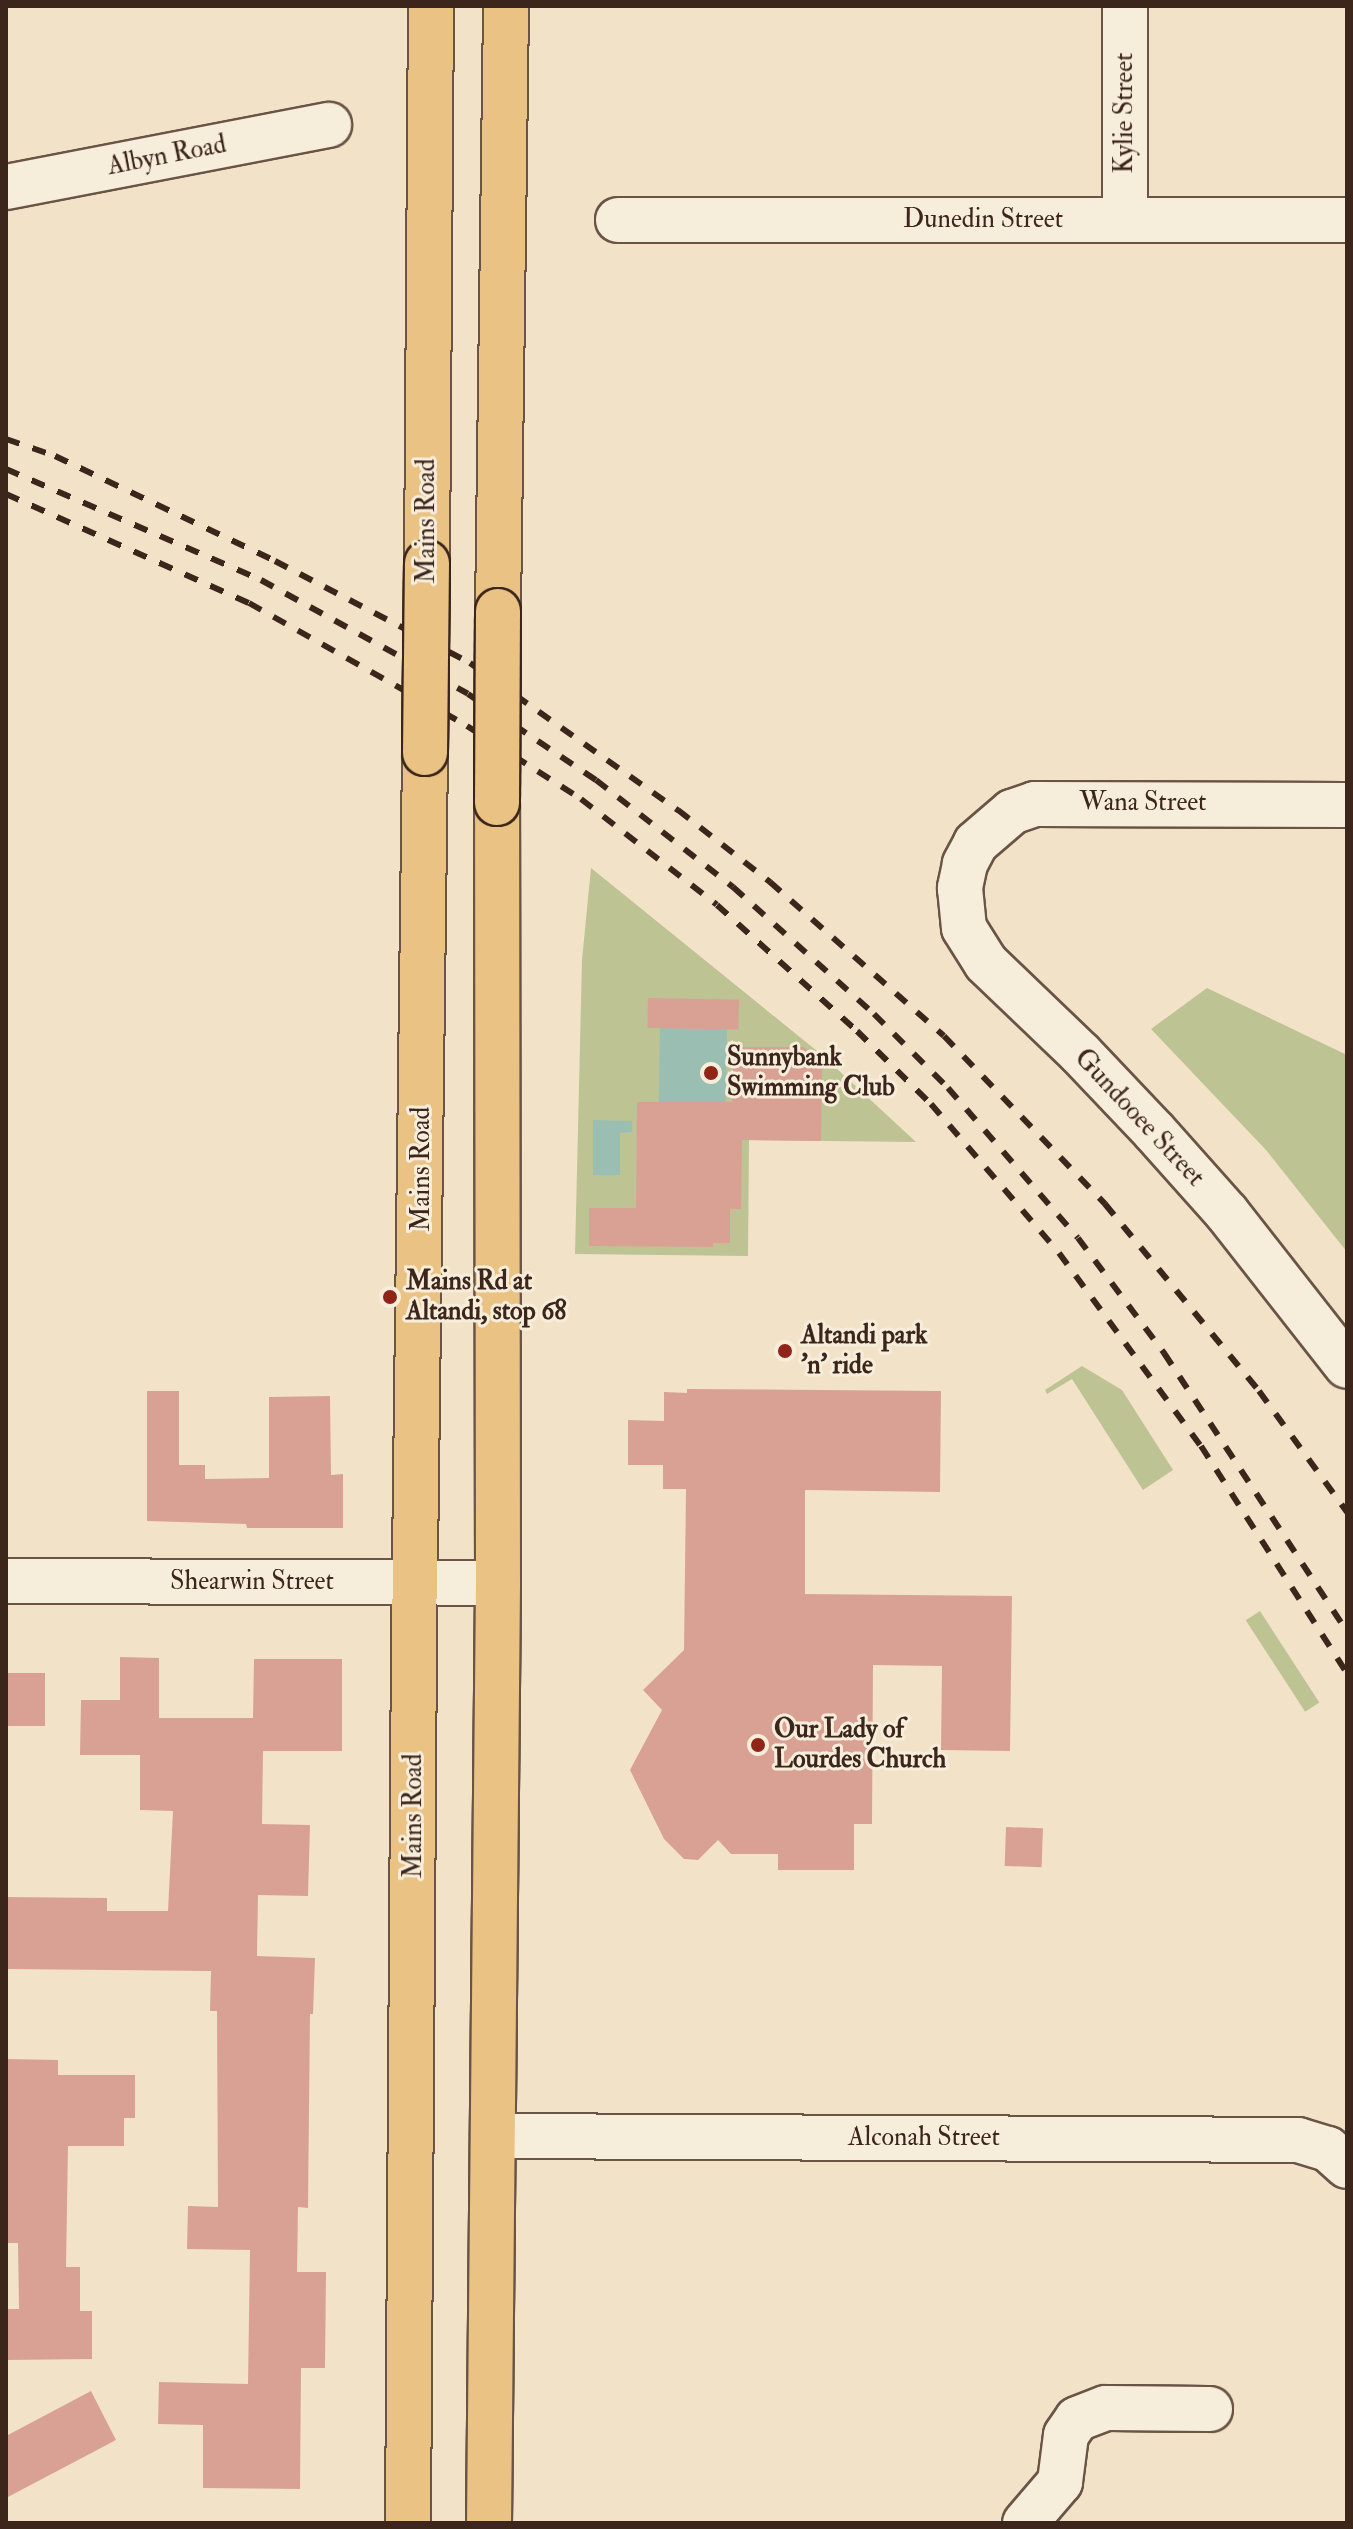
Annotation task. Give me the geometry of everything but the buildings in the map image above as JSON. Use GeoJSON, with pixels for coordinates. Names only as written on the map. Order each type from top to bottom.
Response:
{"type":"FeatureCollection","features":[{"type":"Feature","properties":{"kind":"main road","name":"Mains Road"},"geometry":{"type":"LineString","coordinates":[[408,2523],[431,6]]}},
{"type":"Feature","properties":{"kind":"main road"},"geometry":{"type":"LineString","coordinates":[[489,2523],[498,1583],[498,611],[506,6]]}},
{"type":"Feature","properties":{"kind":"street","name":"Kylie Street"},"geometry":{"type":"LineString","coordinates":[[1125,6],[1125,220]]}},
{"type":"Feature","properties":{"kind":"street","name":"Albyn Road"},"geometry":{"type":"LineString","coordinates":[[6,187],[329,125]]}},
{"type":"Feature","properties":{"kind":"street","name":"Dunedin Street"},"geometry":{"type":"LineString","coordinates":[[618,220],[1347,220]]}},
{"type":"Feature","properties":{"kind":"street","name":"Wana Street"},"geometry":{"type":"LineString","coordinates":[[965,864],[976,843],[992,826],[1035,804],[1347,805]]}},
{"type":"Feature","properties":{"kind":"street","name":"Gundooee Street"},"geometry":{"type":"LineString","coordinates":[[965,864],[960,908],[973,947],[1154,1131],[1227,1213],[1347,1366]]}},
{"type":"Feature","properties":{"kind":"street","name":"Shearwin Street"},"geometry":{"type":"LineString","coordinates":[[6,1581],[498,1583]]}},
{"type":"Feature","properties":{"kind":"street","name":"Alconah Street"},"geometry":{"type":"LineString","coordinates":[[493,2136],[1298,2140],[1328,2149],[1347,2166]]}},
{"type":"Feature","properties":{"kind":"street"},"geometry":{"type":"LineString","coordinates":[[1025,2523],[1060,2482],[1066,2435],[1077,2419],[1106,2408],[1210,2409]]}},
{"type":"Feature","properties":{"kind":"green space","name":"Sunnybank Swimming Club"},"geometry":{"type":"Polygon","coordinates":[[[591,868],[822,1055],[916,1142],[749,1140],[748,1256],[575,1254],[582,960],[591,868]]]}},
{"type":"Feature","properties":{"kind":"green space"},"geometry":{"type":"Polygon","coordinates":[[[1207,988],[1347,1055],[1347,1252],[1266,1150],[1151,1029],[1207,988]]]}},
{"type":"Feature","properties":{"kind":"green space"},"geometry":{"type":"Polygon","coordinates":[[[1082,1366],[1122,1390],[1173,1470],[1143,1490],[1072,1379],[1047,1394],[1045,1390],[1082,1366]]]}},
{"type":"Feature","properties":{"kind":"green space"},"geometry":{"type":"Polygon","coordinates":[[[1260,1611],[1319,1702],[1305,1712],[1246,1620],[1260,1611]]]}},
{"type":"Feature","properties":{"kind":"water"},"geometry":{"type":"Polygon","coordinates":[[[660,1028],[727,1029],[724,1178],[657,1177],[660,1028]]]}},
{"type":"Feature","properties":{"kind":"water"},"geometry":{"type":"Polygon","coordinates":[[[593,1120],[632,1121],[632,1132],[620,1133],[620,1175],[593,1175],[593,1120]]]}},
{"type":"Feature","properties":{"kind":"railway"},"geometry":{"type":"LineString","coordinates":[[6,439],[55,456],[275,561],[470,663],[678,810],[770,882],[944,1036],[1105,1204],[1259,1391],[1347,1512]]}},
{"type":"Feature","properties":{"kind":"railway"},"geometry":{"type":"LineString","coordinates":[[6,469],[261,580],[468,694],[596,780],[733,887],[874,1014],[948,1088],[1078,1238],[1164,1353],[1347,1632]]}},
{"type":"Feature","properties":{"kind":"railway"},"geometry":{"type":"LineString","coordinates":[[6,494],[249,603],[467,726],[581,799],[717,905],[857,1031],[931,1104],[1059,1253],[1201,1446],[1347,1673]]}},
{"type":"Feature","properties":{"kind":"place","name":"Sunnybank Swimming Club"},"geometry":{"type":"Point","coordinates":[711,1073]}},
{"type":"Feature","properties":{"kind":"place","name":"Mains Rd at Altandi, stop 68"},"geometry":{"type":"Point","coordinates":[390,1297]}},
{"type":"Feature","properties":{"kind":"place","name":"Altandi park 'n' ride"},"geometry":{"type":"Point","coordinates":[785,1351]}},
{"type":"Feature","properties":{"kind":"place","name":"Our Lady of Lourdes Church"},"geometry":{"type":"Point","coordinates":[758,1745]}}]}
